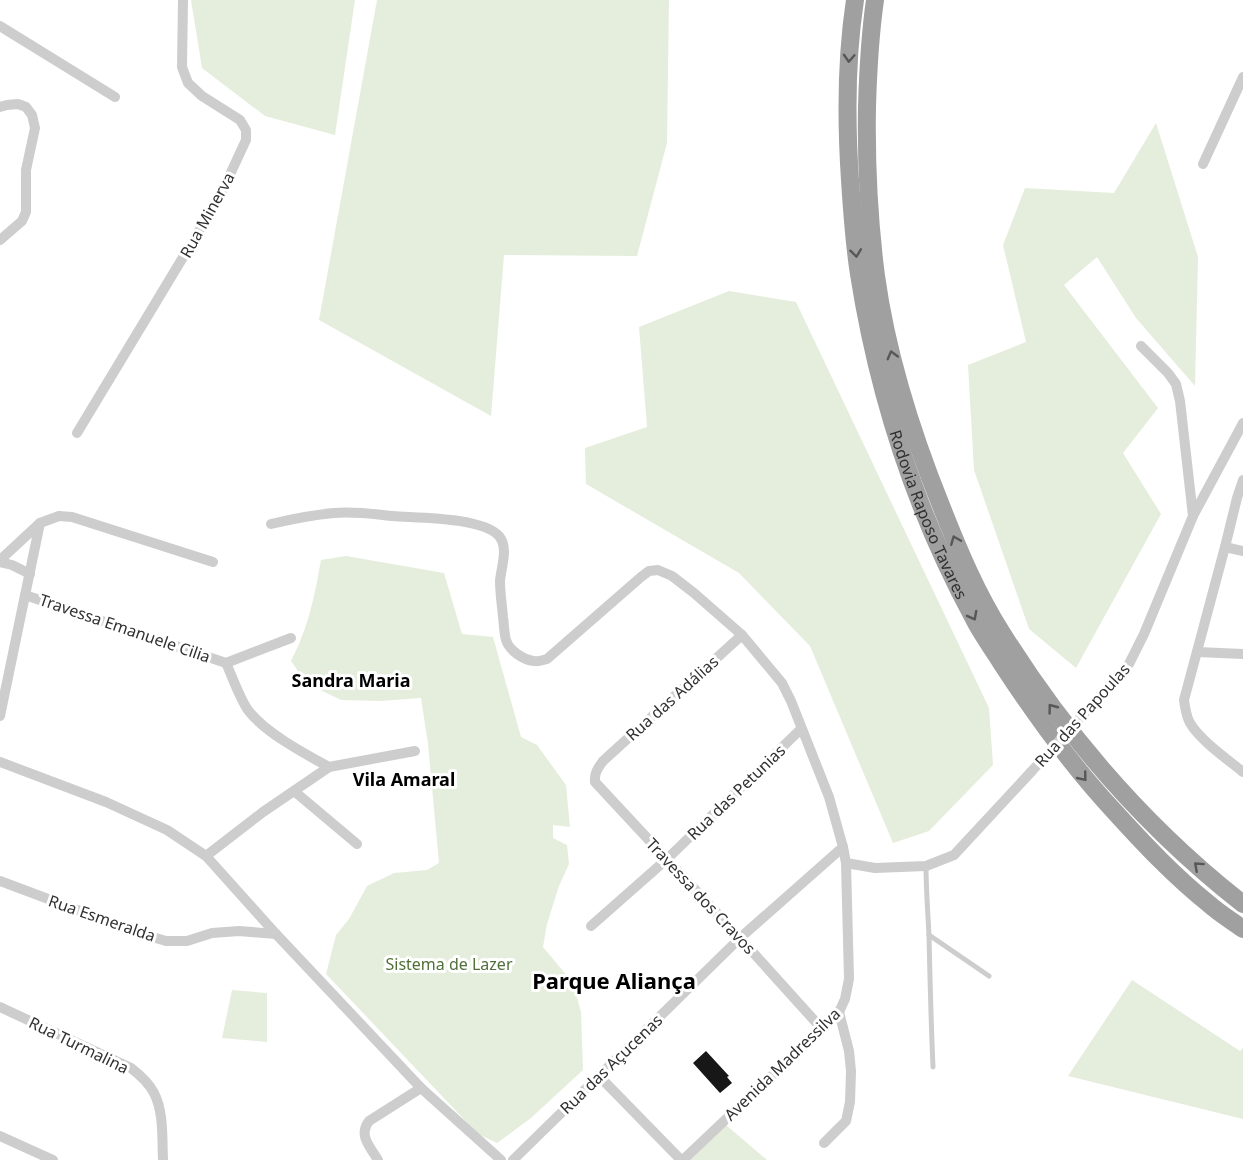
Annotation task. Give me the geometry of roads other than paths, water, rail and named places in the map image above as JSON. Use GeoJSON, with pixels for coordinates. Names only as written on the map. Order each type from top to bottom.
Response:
{"type":"FeatureCollection","features":[{"type":"Feature","properties":{"kind":"highway","name":"Rodovia Raposo Tavares"},"geometry":{"type":"LineString","coordinates":[[855,0],[848,89],[848,146],[852,222],[858,274],[887,407],[908,471],[933,534],[975,621],[1028,704],[1086,780],[1154,855],[1209,904],[1243,929]]}},
{"type":"Feature","properties":{"kind":"highway","name":"Rodovia Raposo Tavares"},"geometry":{"type":"LineString","coordinates":[[875,0],[868,78],[866,139],[869,212],[876,278],[904,401],[929,477],[964,563],[1001,631],[1049,705],[1090,756],[1145,818],[1243,904]]}},
{"type":"Feature","properties":{"kind":"street","name":"Rua Minerva"},"geometry":{"type":"LineString","coordinates":[[77,433],[220,196],[246,140],[246,130],[240,120],[202,96],[188,83],[182,68],[183,0]]}},
{"type":"Feature","properties":{"kind":"street"},"geometry":{"type":"LineString","coordinates":[[0,26],[115,96]]}},
{"type":"Feature","properties":{"kind":"street"},"geometry":{"type":"LineString","coordinates":[[1203,164],[1243,77]]}},
{"type":"Feature","properties":{"kind":"street"},"geometry":{"type":"LineString","coordinates":[[0,107],[18,104],[26,108],[32,115],[35,129],[27,170],[26,212],[22,222],[0,240]]}},
{"type":"Feature","properties":{"kind":"street"},"geometry":{"type":"LineString","coordinates":[[1141,346],[1176,384],[1193,516]]}},
{"type":"Feature","properties":{"kind":"street","name":"Rua das Papoulas"},"geometry":{"type":"LineString","coordinates":[[846,863],[875,868],[926,866],[954,855],[1129,664],[1144,634],[1193,516],[1243,423]]}},
{"type":"Feature","properties":{"kind":"street"},"geometry":{"type":"LineString","coordinates":[[1243,480],[1184,700],[1185,711],[1190,723],[1203,738],[1243,772]]}},
{"type":"Feature","properties":{"kind":"street","name":"Avenida Madressilva"},"geometry":{"type":"LineString","coordinates":[[271,524],[336,512],[438,518],[488,529],[498,535],[503,548],[500,580],[506,641],[521,657],[534,662],[547,659],[641,577],[649,571],[658,570],[672,576],[694,593],[742,635],[782,683],[827,791],[843,847],[846,863],[849,979],[845,999],[839,1012],[822,1029],[682,1160]]}},
{"type":"Feature","properties":{"kind":"street"},"geometry":{"type":"LineString","coordinates":[[30,574],[0,561],[40,523],[59,516],[72,516],[213,562]]}},
{"type":"Feature","properties":{"kind":"street"},"geometry":{"type":"LineString","coordinates":[[0,716],[40,523]]}},
{"type":"Feature","properties":{"kind":"street"},"geometry":{"type":"LineString","coordinates":[[1225,547],[1243,551]]}},
{"type":"Feature","properties":{"kind":"street","name":"Travessa Emanuele Cilia"},"geometry":{"type":"LineString","coordinates":[[26,595],[226,663],[291,638]]}},
{"type":"Feature","properties":{"kind":"street","name":"Rua das Adálias"},"geometry":{"type":"LineString","coordinates":[[603,761],[742,635]]}},
{"type":"Feature","properties":{"kind":"street"},"geometry":{"type":"LineString","coordinates":[[1197,652],[1243,654]]}},
{"type":"Feature","properties":{"kind":"street"},"geometry":{"type":"LineString","coordinates":[[226,663],[248,710],[262,724],[298,750],[329,767]]}},
{"type":"Feature","properties":{"kind":"street","name":"Rua das Petunias"},"geometry":{"type":"LineString","coordinates":[[591,926],[667,858],[801,729]]}},
{"type":"Feature","properties":{"kind":"street"},"geometry":{"type":"LineString","coordinates":[[206,856],[263,812],[329,767],[415,751]]}},
{"type":"Feature","properties":{"kind":"street","name":"Travessa dos Cravos"},"geometry":{"type":"LineString","coordinates":[[603,761],[594,776],[595,782],[822,1029]]}},
{"type":"Feature","properties":{"kind":"street"},"geometry":{"type":"LineString","coordinates":[[0,762],[106,802],[167,830],[206,856],[421,1088],[501,1160]]}},
{"type":"Feature","properties":{"kind":"street"},"geometry":{"type":"LineString","coordinates":[[294,791],[357,844]]}},
{"type":"Feature","properties":{"kind":"street","name":"Rua das Açucenas"},"geometry":{"type":"LineString","coordinates":[[513,1160],[740,938],[843,847]]}},
{"type":"Feature","properties":{"kind":"street","name":"Rua Esmeralda"},"geometry":{"type":"LineString","coordinates":[[0,881],[166,941],[187,941],[212,933],[239,931],[276,934]]}},
{"type":"Feature","properties":{"kind":"street","name":"Rua Turmalina"},"geometry":{"type":"LineString","coordinates":[[0,1007],[131,1068],[143,1078],[154,1093],[160,1113],[163,1160]]}},
{"type":"Feature","properties":{"kind":"street"},"geometry":{"type":"LineString","coordinates":[[824,1143],[846,1121],[850,1102],[849,1051],[839,1012]]}},
{"type":"Feature","properties":{"kind":"street"},"geometry":{"type":"LineString","coordinates":[[599,1076],[682,1160]]}},
{"type":"Feature","properties":{"kind":"street"},"geometry":{"type":"LineString","coordinates":[[378,1160],[364,1135],[365,1126],[369,1121],[421,1088]]}},
{"type":"Feature","properties":{"kind":"street"},"geometry":{"type":"LineString","coordinates":[[0,1136],[53,1160]]}},
{"type":"Feature","properties":{"kind":"lane"},"geometry":{"type":"LineString","coordinates":[[926,866],[933,1067]]}},
{"type":"Feature","properties":{"kind":"lane"},"geometry":{"type":"LineString","coordinates":[[929,935],[989,976]]}},
{"type":"Feature","properties":{"kind":"district","name":"Sandra Maria"},"geometry":{"type":"Point","coordinates":[351,680]}},
{"type":"Feature","properties":{"kind":"district","name":"Vila Amaral"},"geometry":{"type":"Point","coordinates":[404,779]}},
{"type":"Feature","properties":{"kind":"district","name":"Parque Aliança"},"geometry":{"type":"Point","coordinates":[614,980]}},
{"type":"Feature","properties":{"kind":"park label","name":"Sistema de Lazer"},"geometry":{"type":"Point","coordinates":[449,964]}}]}
